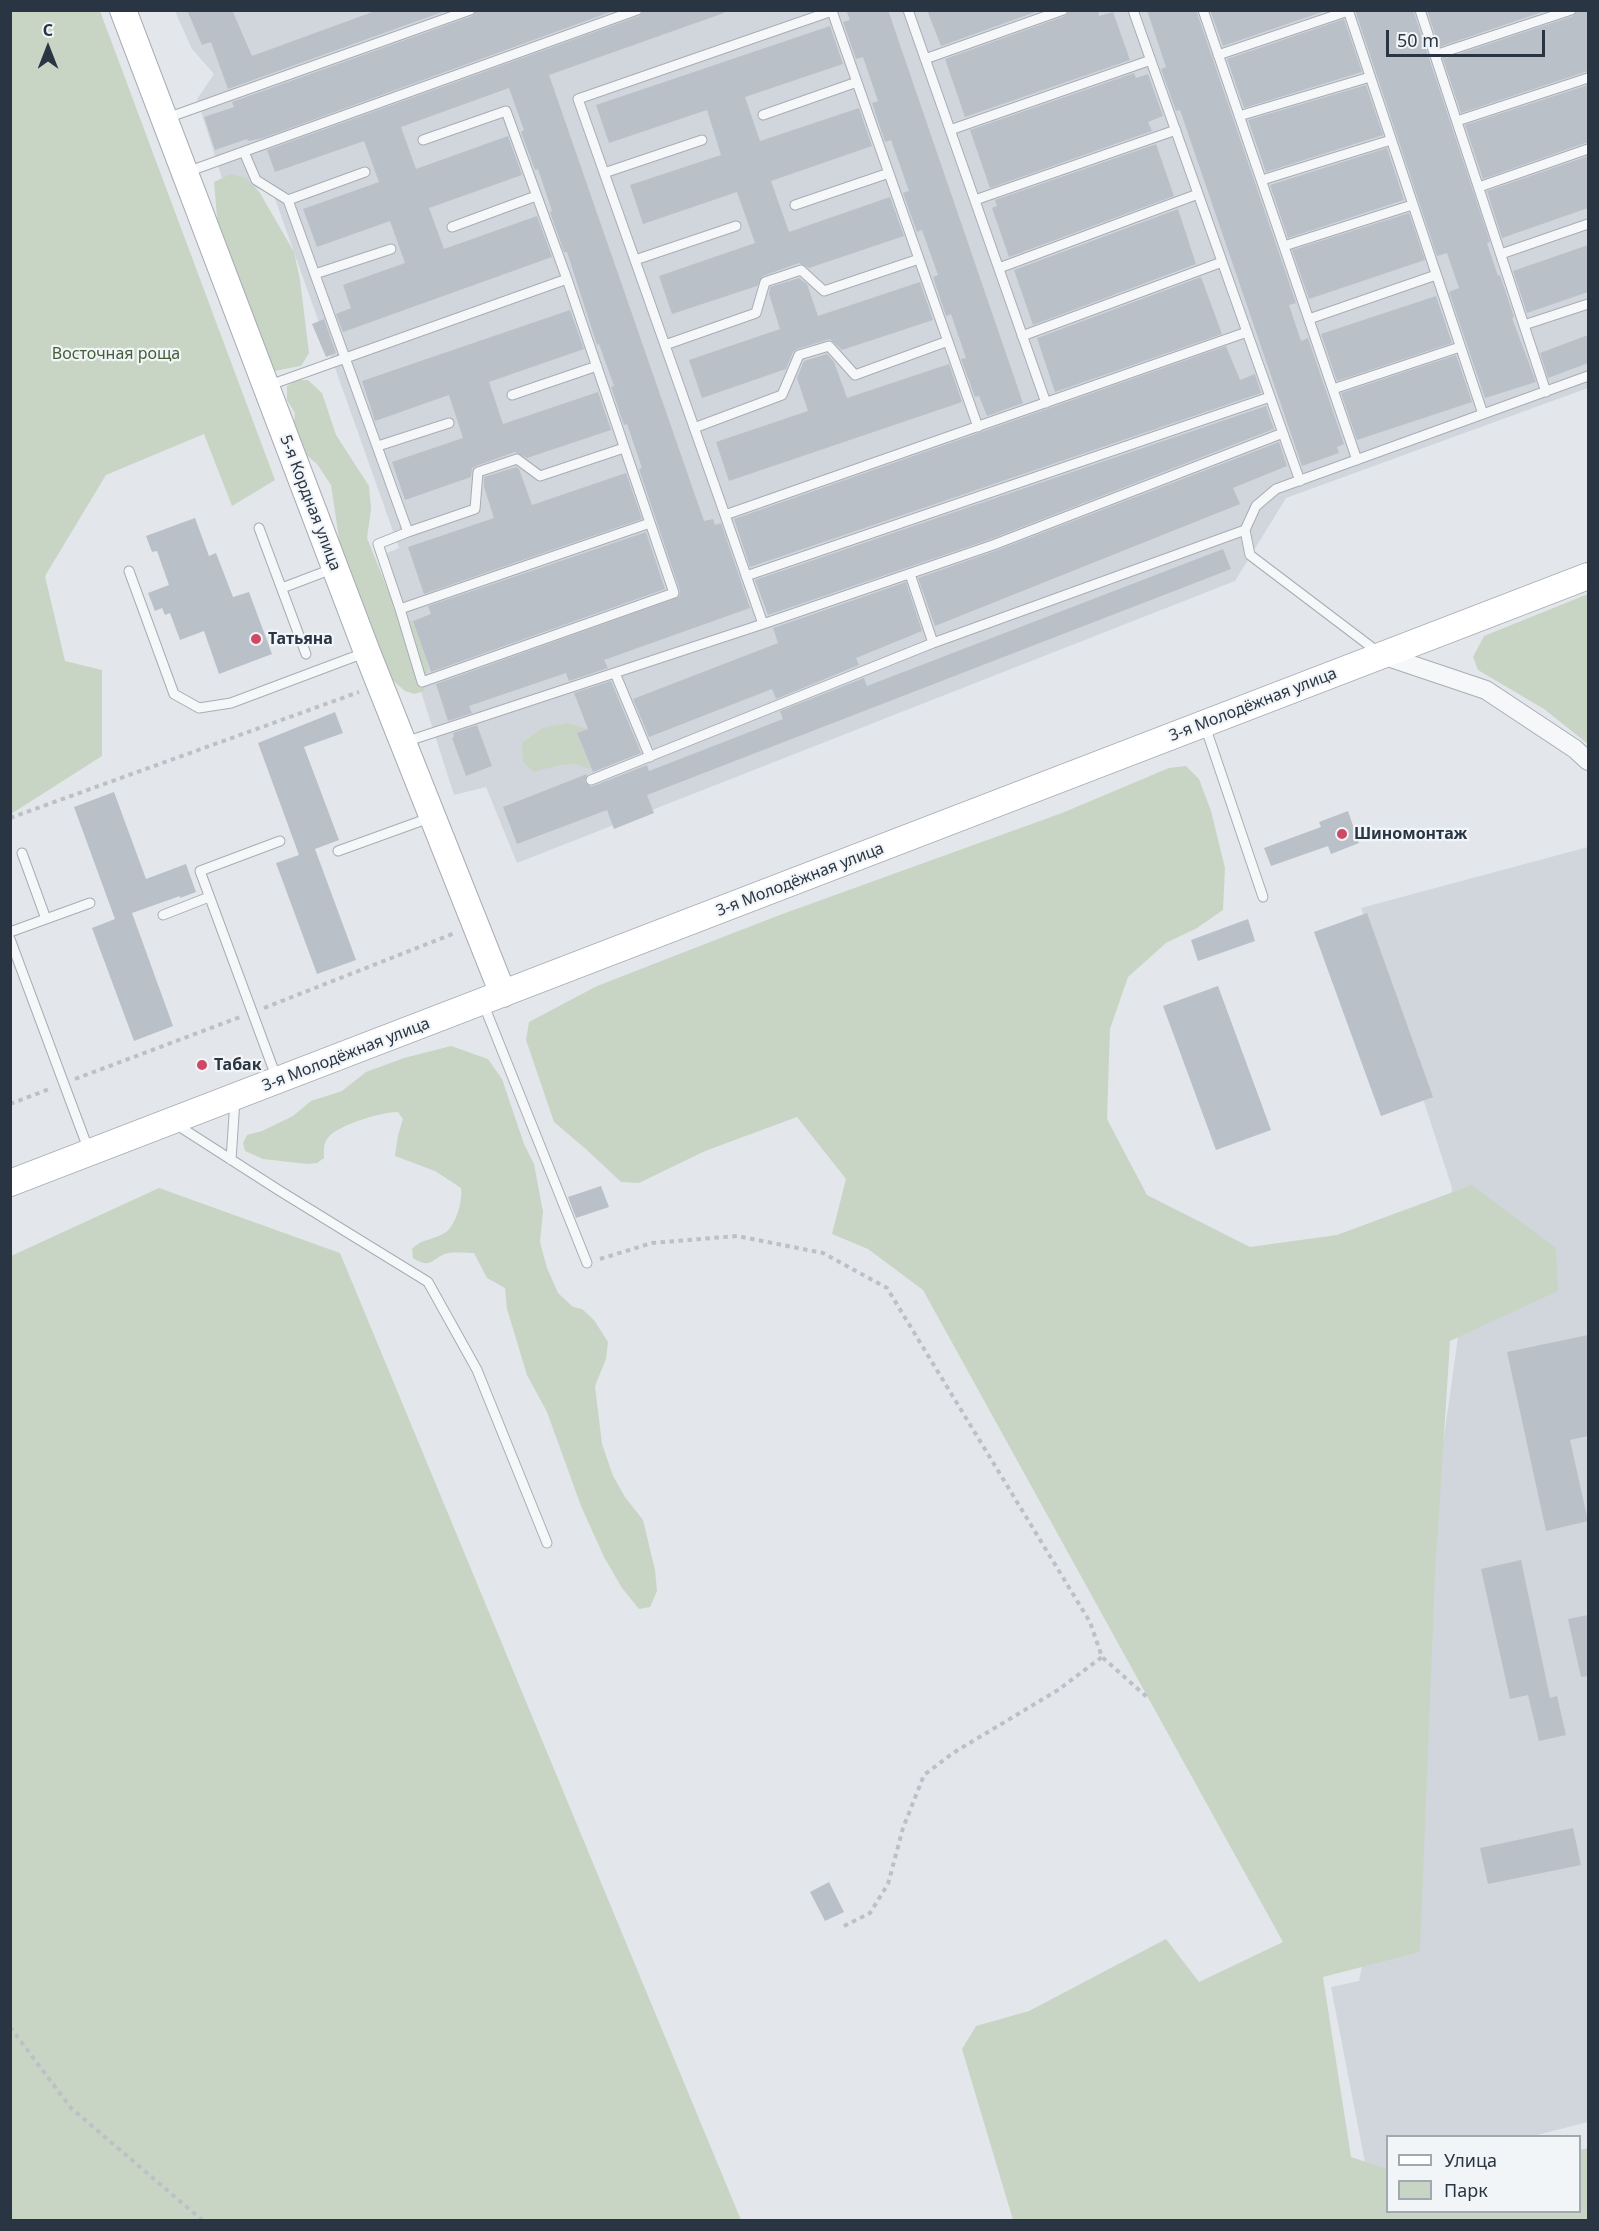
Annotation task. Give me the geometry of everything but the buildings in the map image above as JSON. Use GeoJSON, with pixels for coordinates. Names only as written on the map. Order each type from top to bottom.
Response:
{"type":"FeatureCollection","features":[{"type":"Feature","properties":{"kind":"main road","name":"5-я Кордная улица"},"geometry":{"type":"LineString","coordinates":[[123,10],[432,817],[493,998]]}},
{"type":"Feature","properties":{"kind":"main road","name":"3-я Молодёжная улица"},"geometry":{"type":"LineString","coordinates":[[10,1183],[1588,576]]}},
{"type":"Feature","properties":{"kind":"street"},"geometry":{"type":"LineString","coordinates":[[1382,655],[1486,690],[1575,749],[1588,761]]}},
{"type":"Feature","properties":{"kind":"lane"},"geometry":{"type":"LineString","coordinates":[[164,119],[470,10]]}},
{"type":"Feature","properties":{"kind":"lane"},"geometry":{"type":"LineString","coordinates":[[185,173],[636,10]]}},
{"type":"Feature","properties":{"kind":"lane"},"geometry":{"type":"LineString","coordinates":[[763,624],[578,99],[832,10],[978,427]]}},
{"type":"Feature","properties":{"kind":"lane"},"geometry":{"type":"LineString","coordinates":[[908,10],[1046,403]]}},
{"type":"Feature","properties":{"kind":"lane"},"geometry":{"type":"LineString","coordinates":[[925,59],[1063,10]]}},
{"type":"Feature","properties":{"kind":"lane"},"geometry":{"type":"LineString","coordinates":[[1133,10],[1300,481]]}},
{"type":"Feature","properties":{"kind":"lane"},"geometry":{"type":"LineString","coordinates":[[1203,10],[1357,460]]}},
{"type":"Feature","properties":{"kind":"lane"},"geometry":{"type":"LineString","coordinates":[[1420,10],[1546,392]]}},
{"type":"Feature","properties":{"kind":"lane"},"geometry":{"type":"LineString","coordinates":[[1435,55],[1571,10]]}},
{"type":"Feature","properties":{"kind":"lane"},"geometry":{"type":"LineString","coordinates":[[1218,55],[1348,11],[1483,414]]}},
{"type":"Feature","properties":{"kind":"lane"},"geometry":{"type":"LineString","coordinates":[[950,130],[1151,60]]}},
{"type":"Feature","properties":{"kind":"lane"},"geometry":{"type":"LineString","coordinates":[[1239,116],[1370,77]]}},
{"type":"Feature","properties":{"kind":"lane"},"geometry":{"type":"LineString","coordinates":[[1457,122],[1588,78]]}},
{"type":"Feature","properties":{"kind":"lane"},"geometry":{"type":"LineString","coordinates":[[764,115],[856,82]]}},
{"type":"Feature","properties":{"kind":"lane"},"geometry":{"type":"LineString","coordinates":[[423,140],[506,111],[567,279],[674,593],[422,682],[378,544],[475,509],[478,472],[518,459],[540,476],[624,448]]}},
{"type":"Feature","properties":{"kind":"lane"},"geometry":{"type":"LineString","coordinates":[[975,200],[1176,130]]}},
{"type":"Feature","properties":{"kind":"lane"},"geometry":{"type":"LineString","coordinates":[[604,173],[702,140]]}},
{"type":"Feature","properties":{"kind":"lane"},"geometry":{"type":"LineString","coordinates":[[1262,180],[1391,140]]}},
{"type":"Feature","properties":{"kind":"lane"},"geometry":{"type":"LineString","coordinates":[[1479,187],[1588,149]]}},
{"type":"Feature","properties":{"kind":"lane"},"geometry":{"type":"LineString","coordinates":[[244,152],[255,180],[288,200],[408,532]]}},
{"type":"Feature","properties":{"kind":"lane"},"geometry":{"type":"LineString","coordinates":[[288,200],[365,172]]}},
{"type":"Feature","properties":{"kind":"lane"},"geometry":{"type":"LineString","coordinates":[[795,205],[889,173]]}},
{"type":"Feature","properties":{"kind":"lane"},"geometry":{"type":"LineString","coordinates":[[999,268],[1198,194]]}},
{"type":"Feature","properties":{"kind":"lane"},"geometry":{"type":"LineString","coordinates":[[452,227],[536,196]]}},
{"type":"Feature","properties":{"kind":"lane"},"geometry":{"type":"LineString","coordinates":[[1284,246],[1412,205]]}},
{"type":"Feature","properties":{"kind":"lane"},"geometry":{"type":"LineString","coordinates":[[1501,254],[1588,224]]}},
{"type":"Feature","properties":{"kind":"lane"},"geometry":{"type":"LineString","coordinates":[[635,260],[736,226]]}},
{"type":"Feature","properties":{"kind":"lane"},"geometry":{"type":"LineString","coordinates":[[315,274],[391,249]]}},
{"type":"Feature","properties":{"kind":"lane"},"geometry":{"type":"LineString","coordinates":[[665,345],[756,313],[765,282],[801,270],[824,291],[919,259]]}},
{"type":"Feature","properties":{"kind":"lane"},"geometry":{"type":"LineString","coordinates":[[1022,336],[1222,262]]}},
{"type":"Feature","properties":{"kind":"lane"},"geometry":{"type":"LineString","coordinates":[[1309,319],[1436,275]]}},
{"type":"Feature","properties":{"kind":"lane"},"geometry":{"type":"LineString","coordinates":[[266,386],[567,279]]}},
{"type":"Feature","properties":{"kind":"lane"},"geometry":{"type":"LineString","coordinates":[[1524,325],[1588,304]]}},
{"type":"Feature","properties":{"kind":"lane"},"geometry":{"type":"LineString","coordinates":[[724,515],[1247,332]]}},
{"type":"Feature","properties":{"kind":"lane"},"geometry":{"type":"LineString","coordinates":[[694,428],[782,395],[799,356],[828,346],[855,375],[948,341]]}},
{"type":"Feature","properties":{"kind":"lane"},"geometry":{"type":"LineString","coordinates":[[1333,389],[1460,347]]}},
{"type":"Feature","properties":{"kind":"lane"},"geometry":{"type":"LineString","coordinates":[[512,395],[597,366]]}},
{"type":"Feature","properties":{"kind":"lane"},"geometry":{"type":"LineString","coordinates":[[1382,655],[1250,555],[1245,530],[1256,506],[1276,489],[1588,376]]}},
{"type":"Feature","properties":{"kind":"lane"},"geometry":{"type":"LineString","coordinates":[[746,576],[1270,397]]}},
{"type":"Feature","properties":{"kind":"lane"},"geometry":{"type":"LineString","coordinates":[[378,446],[449,423]]}},
{"type":"Feature","properties":{"kind":"lane"},"geometry":{"type":"LineString","coordinates":[[403,743],[993,545],[1283,433]]}},
{"type":"Feature","properties":{"kind":"lane"},"geometry":{"type":"LineString","coordinates":[[400,609],[650,523]]}},
{"type":"Feature","properties":{"kind":"lane"},"geometry":{"type":"LineString","coordinates":[[259,528],[306,654]]}},
{"type":"Feature","properties":{"kind":"lane"},"geometry":{"type":"LineString","coordinates":[[591,780],[933,644],[1245,530]]}},
{"type":"Feature","properties":{"kind":"lane"},"geometry":{"type":"LineString","coordinates":[[282,588],[335,568]]}},
{"type":"Feature","properties":{"kind":"lane"},"geometry":{"type":"LineString","coordinates":[[129,571],[174,694],[199,708],[231,703],[367,652]]}},
{"type":"Feature","properties":{"kind":"lane"},"geometry":{"type":"LineString","coordinates":[[910,574],[933,644]]}},
{"type":"Feature","properties":{"kind":"lane"},"geometry":{"type":"LineString","coordinates":[[615,673],[650,757]]}},
{"type":"Feature","properties":{"kind":"lane"},"geometry":{"type":"LineString","coordinates":[[1204,724],[1263,897]]}},
{"type":"Feature","properties":{"kind":"lane"},"geometry":{"type":"LineString","coordinates":[[338,851],[432,817]]}},
{"type":"Feature","properties":{"kind":"lane"},"geometry":{"type":"LineString","coordinates":[[277,1081],[200,871],[280,841]]}},
{"type":"Feature","properties":{"kind":"lane"},"geometry":{"type":"LineString","coordinates":[[22,853],[46,919]]}},
{"type":"Feature","properties":{"kind":"lane"},"geometry":{"type":"LineString","coordinates":[[163,915],[209,897]]}},
{"type":"Feature","properties":{"kind":"lane"},"geometry":{"type":"LineString","coordinates":[[10,932],[90,903]]}},
{"type":"Feature","properties":{"kind":"lane"},"geometry":{"type":"LineString","coordinates":[[10,939],[15,965],[90,1153]]}},
{"type":"Feature","properties":{"kind":"lane"},"geometry":{"type":"LineString","coordinates":[[493,998],[587,1263]]}},
{"type":"Feature","properties":{"kind":"lane"},"geometry":{"type":"LineString","coordinates":[[231,1160],[235,1098]]}},
{"type":"Feature","properties":{"kind":"lane"},"geometry":{"type":"LineString","coordinates":[[172,1121],[428,1282],[477,1370],[547,1544]]}},
{"type":"Feature","properties":{"kind":"path"},"geometry":{"type":"LineString","coordinates":[[10,818],[380,685]]}},
{"type":"Feature","properties":{"kind":"path"},"geometry":{"type":"LineString","coordinates":[[587,1263],[652,1243],[737,1236],[823,1253],[887,1288],[1090,1622],[1102,1657],[1148,1698]]}},
{"type":"Feature","properties":{"kind":"path"},"geometry":{"type":"LineString","coordinates":[[844,1926],[870,1913],[888,1884],[903,1828],[924,1775],[953,1752],[1058,1690],[1102,1657]]}},
{"type":"Feature","properties":{"kind":"path"},"geometry":{"type":"LineString","coordinates":[[10,2026],[71,2108],[202,2220]]}},
{"type":"Feature","properties":{"kind":"shaded area"},"geometry":{"type":"Polygon","coordinates":[[[175,11],[1588,11],[1588,388],[1286,498],[1235,581],[517,863],[486,787],[454,795],[378,557],[399,548],[273,193],[222,178],[197,99],[214,74],[192,49],[175,11]]]}},
{"type":"Feature","properties":{"kind":"shaded area"},"geometry":{"type":"Polygon","coordinates":[[[1588,847],[1588,2122],[1537,2135],[1386,2135],[1386,2173],[1368,2178],[1331,1987],[1359,1981],[1388,1836],[1459,1330],[1439,1331],[1452,1188],[1361,908],[1588,847]]]}},
{"type":"Feature","properties":{"kind":"green space","name":"Восточная роща"},"geometry":{"type":"Polygon","coordinates":[[[11,10],[100,11],[275,480],[232,506],[204,434],[106,475],[45,576],[65,661],[102,670],[102,756],[11,814],[11,10]]]}},
{"type":"Feature","properties":{"kind":"green space"},"geometry":{"type":"Polygon","coordinates":[[[231,174],[246,178],[260,193],[294,252],[300,280],[309,353],[301,366],[274,371],[218,228],[214,182],[231,174]]]}},
{"type":"Feature","properties":{"kind":"green space"},"geometry":{"type":"Polygon","coordinates":[[[296,380],[308,380],[322,393],[336,435],[369,486],[371,509],[367,538],[394,605],[407,621],[413,621],[428,665],[424,691],[414,694],[405,691],[383,672],[346,586],[331,485],[317,464],[304,453],[293,431],[295,413],[287,400],[287,386],[296,380]]]}},
{"type":"Feature","properties":{"kind":"green space"},"geometry":{"type":"Polygon","coordinates":[[[1588,594],[1588,744],[1544,709],[1478,670],[1473,657],[1484,636],[1588,594]]]}},
{"type":"Feature","properties":{"kind":"green space"},"geometry":{"type":"Polygon","coordinates":[[[567,723],[588,729],[577,734],[591,769],[574,764],[534,772],[523,762],[522,743],[542,728],[567,723]]]}},
{"type":"Feature","properties":{"kind":"green space"},"geometry":{"type":"Polygon","coordinates":[[[1186,766],[1199,779],[1211,811],[1225,868],[1223,910],[1197,928],[1166,943],[1128,977],[1110,1029],[1107,1119],[1147,1195],[1250,1247],[1337,1235],[1472,1185],[1556,1248],[1558,1291],[1450,1341],[1435,1576],[1420,1952],[1323,1977],[1351,2157],[1386,2169],[1386,2213],[1581,2213],[1581,2150],[1588,2148],[1588,2220],[1013,2220],[962,2049],[976,2026],[1029,2011],[1166,1939],[1199,1982],[1283,1942],[923,1290],[868,1249],[832,1234],[846,1179],[797,1117],[705,1151],[639,1183],[621,1182],[554,1122],[526,1040],[529,1022],[597,986],[777,916],[1062,813],[1169,768],[1186,766]]]}},
{"type":"Feature","properties":{"kind":"green space"},"geometry":{"type":"Polygon","coordinates":[[[451,1046],[488,1059],[502,1079],[524,1144],[534,1164],[543,1212],[540,1242],[547,1268],[558,1293],[573,1307],[582,1309],[594,1320],[608,1342],[606,1359],[595,1386],[602,1444],[613,1476],[625,1497],[643,1520],[655,1570],[657,1591],[650,1607],[639,1609],[622,1588],[604,1557],[581,1506],[547,1412],[527,1375],[507,1309],[505,1288],[487,1278],[474,1253],[449,1253],[429,1263],[413,1258],[412,1249],[416,1245],[442,1235],[450,1229],[460,1205],[461,1188],[435,1171],[395,1156],[403,1119],[398,1112],[349,1124],[332,1134],[324,1146],[324,1158],[317,1163],[263,1159],[245,1151],[243,1143],[247,1135],[262,1131],[293,1116],[311,1101],[342,1091],[366,1072],[404,1058],[451,1046]]]}},
{"type":"Feature","properties":{"kind":"green space"},"geometry":{"type":"Polygon","coordinates":[[[159,1188],[340,1253],[741,2220],[11,2220],[11,1256],[159,1188]]]}},
{"type":"Feature","properties":{"kind":"place","name":"Татьяна"},"geometry":{"type":"Point","coordinates":[256,639]}},
{"type":"Feature","properties":{"kind":"place","name":"Шиномонтаж"},"geometry":{"type":"Point","coordinates":[1342,834]}},
{"type":"Feature","properties":{"kind":"place","name":"Табак"},"geometry":{"type":"Point","coordinates":[202,1065]}}]}
